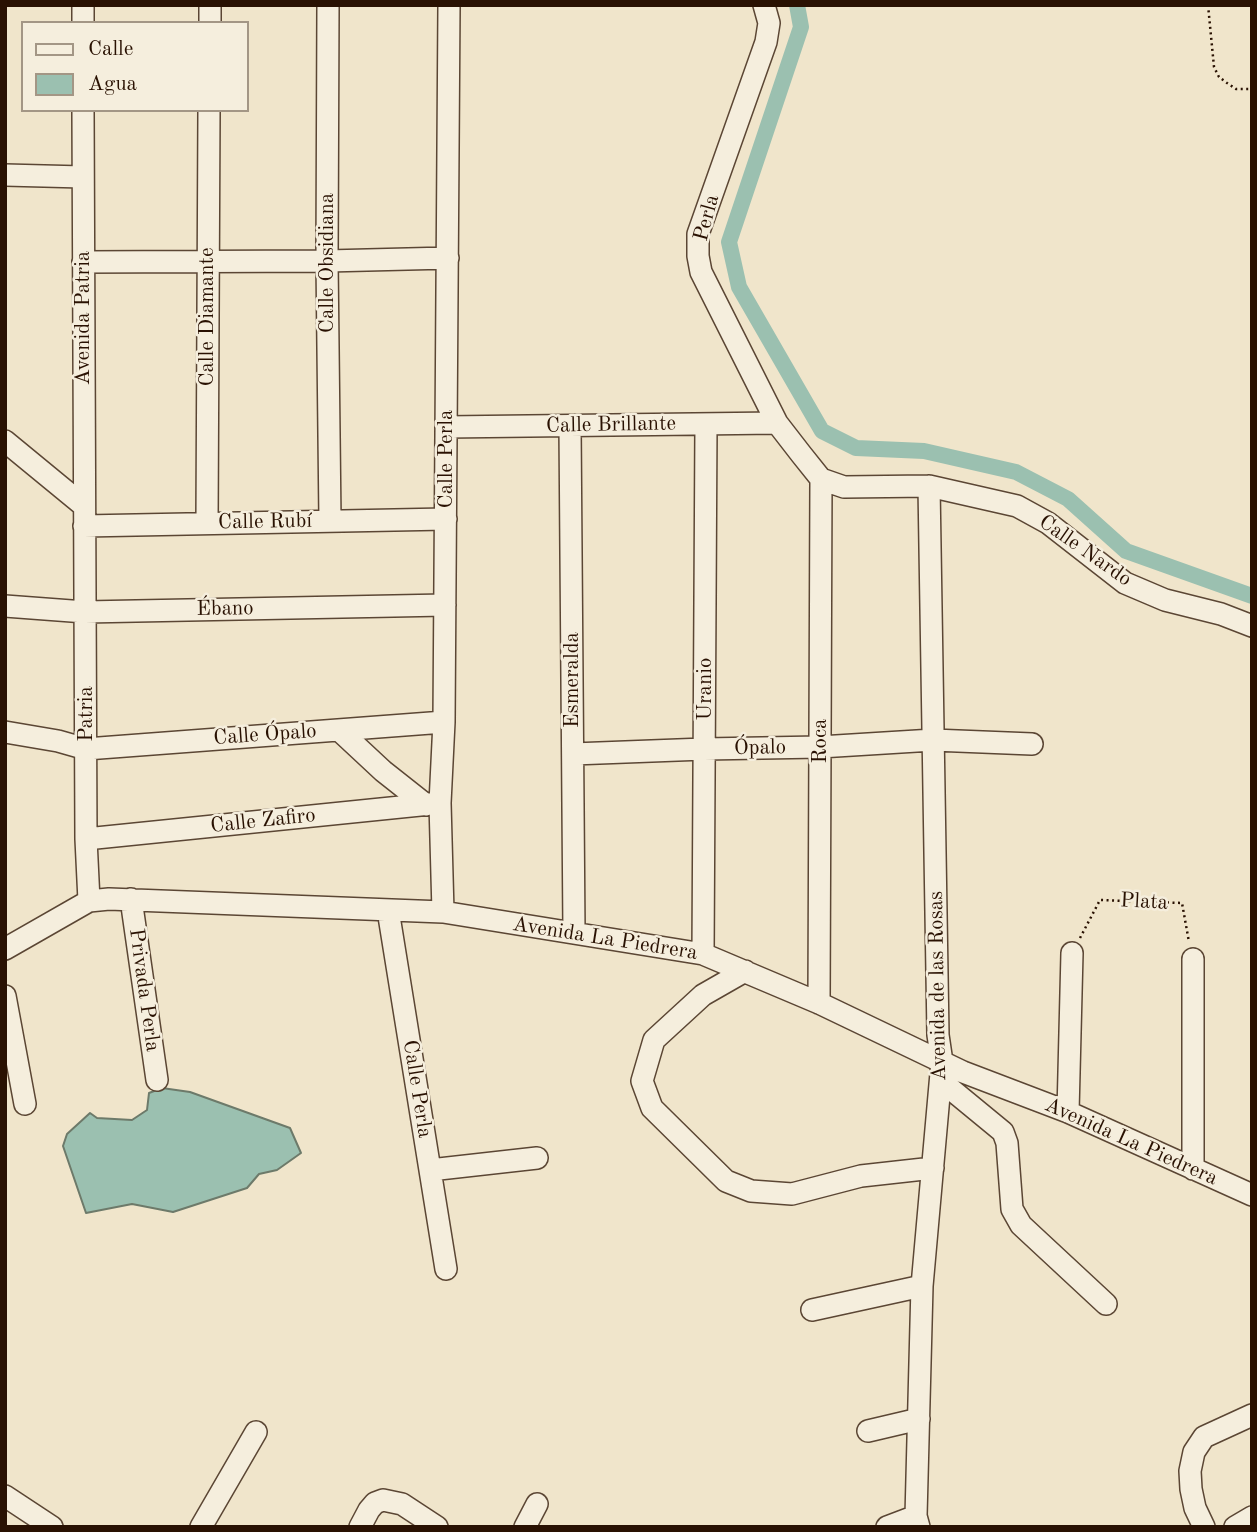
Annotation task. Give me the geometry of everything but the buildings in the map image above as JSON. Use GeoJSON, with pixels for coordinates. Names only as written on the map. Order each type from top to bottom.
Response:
{"type":"FeatureCollection","features":[{"type":"Feature","properties":{"kind":"street","name":"Calle Obsidiana"},"geometry":{"type":"LineString","coordinates":[[328,5],[330,521]]}},
{"type":"Feature","properties":{"kind":"street","name":"Calle Perla"},"geometry":{"type":"LineString","coordinates":[[443,912],[433,804],[444,722],[449,5]]}},
{"type":"Feature","properties":{"kind":"street","name":"Perla"},"geometry":{"type":"LineString","coordinates":[[764,5],[769,23],[766,42],[698,234],[698,256],[701,272],[777,423]]}},
{"type":"Feature","properties":{"kind":"street","name":"Avenida Patria"},"geometry":{"type":"LineString","coordinates":[[83,112],[85,516]]}},
{"type":"Feature","properties":{"kind":"street","name":"Calle Diamante"},"geometry":{"type":"LineString","coordinates":[[207,523],[209,112]]}},
{"type":"Feature","properties":{"kind":"street"},"geometry":{"type":"LineString","coordinates":[[5,174],[83,177]]}},
{"type":"Feature","properties":{"kind":"street"},"geometry":{"type":"LineString","coordinates":[[83,262],[448,258]]}},
{"type":"Feature","properties":{"kind":"street"},"geometry":{"type":"LineString","coordinates":[[777,423],[821,479]]}},
{"type":"Feature","properties":{"kind":"street","name":"Calle Brillante"},"geometry":{"type":"LineString","coordinates":[[446,427],[777,423]]}},
{"type":"Feature","properties":{"kind":"street","name":"Uranio"},"geometry":{"type":"LineString","coordinates":[[703,954],[706,424]]}},
{"type":"Feature","properties":{"kind":"street","name":"Esmeralda"},"geometry":{"type":"LineString","coordinates":[[570,426],[574,933]]}},
{"type":"Feature","properties":{"kind":"street"},"geometry":{"type":"LineString","coordinates":[[5,441],[85,516]]}},
{"type":"Feature","properties":{"kind":"street","name":"Calle Nardo"},"geometry":{"type":"LineString","coordinates":[[821,479],[844,488],[929,486],[1017,506],[1048,523],[1125,583],[1165,600],[1221,614],[1252,626]]}},
{"type":"Feature","properties":{"kind":"street","name":"Roca"},"geometry":{"type":"LineString","coordinates":[[819,1003],[821,479]]}},
{"type":"Feature","properties":{"kind":"street","name":"Avenida de las Rosas"},"geometry":{"type":"LineString","coordinates":[[917,1522],[922,1286],[942,1072],[938,1035],[929,486]]}},
{"type":"Feature","properties":{"kind":"street","name":"Calle Rubí"},"geometry":{"type":"LineString","coordinates":[[85,516],[207,523],[446,519]]}},
{"type":"Feature","properties":{"kind":"street","name":"Patria"},"geometry":{"type":"LineString","coordinates":[[85,516],[86,839],[89,901]]}},
{"type":"Feature","properties":{"kind":"street","name":"Ébano"},"geometry":{"type":"LineString","coordinates":[[5,606],[85,612],[445,605]]}},
{"type":"Feature","properties":{"kind":"street","name":"Calle Ópalo"},"geometry":{"type":"LineString","coordinates":[[86,749],[444,722]]}},
{"type":"Feature","properties":{"kind":"street"},"geometry":{"type":"LineString","coordinates":[[339,730],[383,771],[433,804]]}},
{"type":"Feature","properties":{"kind":"street"},"geometry":{"type":"LineString","coordinates":[[5,732],[86,749]]}},
{"type":"Feature","properties":{"kind":"street","name":"Ópalo"},"geometry":{"type":"LineString","coordinates":[[573,754],[820,747],[933,740],[1032,744]]}},
{"type":"Feature","properties":{"kind":"street","name":"Calle Zafiro"},"geometry":{"type":"LineString","coordinates":[[86,839],[433,804]]}},
{"type":"Feature","properties":{"kind":"street","name":"Avenida La Piedrera"},"geometry":{"type":"LineString","coordinates":[[5,949],[89,901],[131,899],[443,912],[703,954],[819,1003],[942,1072],[1068,1112],[1252,1195]]}},
{"type":"Feature","properties":{"kind":"street","name":"Privada Perla"},"geometry":{"type":"LineString","coordinates":[[131,899],[157,1080]]}},
{"type":"Feature","properties":{"kind":"street","name":"Calle Perla"},"geometry":{"type":"LineString","coordinates":[[388,910],[446,1269]]}},
{"type":"Feature","properties":{"kind":"street"},"geometry":{"type":"LineString","coordinates":[[1068,1112],[1072,953]]}},
{"type":"Feature","properties":{"kind":"street"},"geometry":{"type":"LineString","coordinates":[[1193,959],[1193,1169]]}},
{"type":"Feature","properties":{"kind":"street"},"geometry":{"type":"LineString","coordinates":[[745,971],[703,995],[654,1040],[642,1081],[652,1108],[726,1181],[751,1191],[792,1194],[861,1176],[933,1168]]}},
{"type":"Feature","properties":{"kind":"street"},"geometry":{"type":"LineString","coordinates":[[5,996],[25,1104]]}},
{"type":"Feature","properties":{"kind":"street"},"geometry":{"type":"LineString","coordinates":[[942,1072],[1003,1132],[1007,1143],[1012,1209],[1021,1225],[1106,1304]]}},
{"type":"Feature","properties":{"kind":"street"},"geometry":{"type":"LineString","coordinates":[[430,1170],[537,1158]]}},
{"type":"Feature","properties":{"kind":"street"},"geometry":{"type":"LineString","coordinates":[[812,1310],[922,1286]]}},
{"type":"Feature","properties":{"kind":"street"},"geometry":{"type":"LineString","coordinates":[[1204,1527],[1195,1508],[1190,1471],[1194,1452],[1204,1437],[1252,1415]]}},
{"type":"Feature","properties":{"kind":"street"},"geometry":{"type":"LineString","coordinates":[[868,1430],[919,1419]]}},
{"type":"Feature","properties":{"kind":"street"},"geometry":{"type":"LineString","coordinates":[[201,1527],[256,1432]]}},
{"type":"Feature","properties":{"kind":"street"},"geometry":{"type":"LineString","coordinates":[[5,1496],[52,1527]]}},
{"type":"Feature","properties":{"kind":"street"},"geometry":{"type":"LineString","coordinates":[[360,1527],[369,1510],[375,1503],[383,1500],[402,1504],[437,1527]]}},
{"type":"Feature","properties":{"kind":"street"},"geometry":{"type":"LineString","coordinates":[[524,1527],[537,1504]]}},
{"type":"Feature","properties":{"kind":"street"},"geometry":{"type":"LineString","coordinates":[[1234,1527],[1252,1517]]}},
{"type":"Feature","properties":{"kind":"street"},"geometry":{"type":"LineString","coordinates":[[887,1527],[917,1522]]}},
{"type":"Feature","properties":{"kind":"path"},"geometry":{"type":"LineString","coordinates":[[1208,5],[1214,67],[1219,77],[1236,89],[1252,89]]}},
{"type":"Feature","properties":{"kind":"path","name":"Plata"},"geometry":{"type":"LineString","coordinates":[[1072,953],[1100,900],[1182,903],[1193,959]]}},
{"type":"Feature","properties":{"kind":"water"},"geometry":{"type":"Polygon","coordinates":[[[162,1088],[190,1092],[290,1128],[301,1153],[277,1170],[259,1174],[247,1188],[173,1212],[132,1204],[86,1213],[63,1146],[67,1134],[90,1113],[97,1118],[132,1120],[147,1110],[149,1093],[162,1088]]]}},
{"type":"Feature","properties":{"kind":"waterway"},"geometry":{"type":"LineString","coordinates":[[797,5],[801,27],[729,242],[739,287],[822,431],[856,448],[924,451],[1016,472],[1068,499],[1126,551],[1252,596]]}}]}
